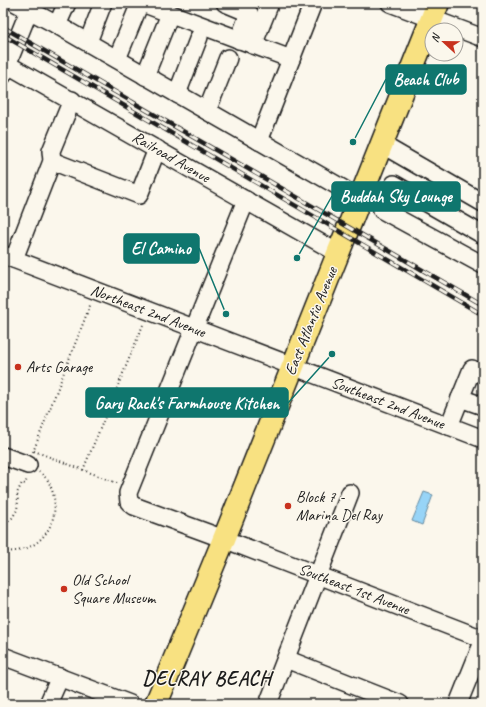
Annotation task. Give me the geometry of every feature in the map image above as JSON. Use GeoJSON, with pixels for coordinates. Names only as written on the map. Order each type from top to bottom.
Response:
{"type":"FeatureCollection","features":[{"type":"Feature","properties":{"kind":"main road","name":"East Atlantic Avenue"},"geometry":{"type":"LineString","coordinates":[[156,704],[224,539],[435,11]]}},
{"type":"Feature","properties":{"kind":"street"},"geometry":{"type":"LineString","coordinates":[[57,25],[67,3]]}},
{"type":"Feature","properties":{"kind":"street"},"geometry":{"type":"LineString","coordinates":[[88,42],[103,3]]}},
{"type":"Feature","properties":{"kind":"street"},"geometry":{"type":"LineString","coordinates":[[118,59],[141,3],[291,59]]}},
{"type":"Feature","properties":{"kind":"street"},"geometry":{"type":"LineString","coordinates":[[224,3],[249,13],[246,42]]}},
{"type":"Feature","properties":{"kind":"street"},"geometry":{"type":"LineString","coordinates":[[246,42],[270,3]]}},
{"type":"Feature","properties":{"kind":"street"},"geometry":{"type":"LineString","coordinates":[[259,141],[313,3]]}},
{"type":"Feature","properties":{"kind":"street"},"geometry":{"type":"LineString","coordinates":[[390,3],[435,11],[483,38]]}},
{"type":"Feature","properties":{"kind":"street"},"geometry":{"type":"LineString","coordinates":[[4,68],[26,6],[145,76],[360,198]]}},
{"type":"Feature","properties":{"kind":"street"},"geometry":{"type":"LineString","coordinates":[[145,76],[170,14]]}},
{"type":"Feature","properties":{"kind":"street"},"geometry":{"type":"LineString","coordinates":[[177,94],[199,37]]}},
{"type":"Feature","properties":{"kind":"street"},"geometry":{"type":"LineString","coordinates":[[206,111],[228,58]]}},
{"type":"Feature","properties":{"kind":"street","name":"Railroad Avenue"},"geometry":{"type":"LineString","coordinates":[[4,68],[72,100],[338,253]]}},
{"type":"Feature","properties":{"kind":"street"},"geometry":{"type":"LineString","coordinates":[[8,257],[52,161],[51,152],[72,100]]}},
{"type":"Feature","properties":{"kind":"street"},"geometry":{"type":"LineString","coordinates":[[381,144],[483,203]]}},
{"type":"Feature","properties":{"kind":"street"},"geometry":{"type":"LineString","coordinates":[[52,161],[139,195],[157,149]]}},
{"type":"Feature","properties":{"kind":"street"},"geometry":{"type":"LineString","coordinates":[[483,235],[394,184],[382,210],[483,265]]}},
{"type":"Feature","properties":{"kind":"street"},"geometry":{"type":"LineString","coordinates":[[130,488],[246,200]]}},
{"type":"Feature","properties":{"kind":"street","name":"Northeast 2nd Avenue"},"geometry":{"type":"LineString","coordinates":[[8,257],[293,366]]}},
{"type":"Feature","properties":{"kind":"street","name":"Southeast 2nd Avenue"},"geometry":{"type":"LineString","coordinates":[[293,366],[483,439]]}},
{"type":"Feature","properties":{"kind":"street"},"geometry":{"type":"LineString","coordinates":[[449,426],[472,369],[483,375]]}},
{"type":"Feature","properties":{"kind":"street"},"geometry":{"type":"LineString","coordinates":[[460,398],[483,406]]}},
{"type":"Feature","properties":{"kind":"street"},"geometry":{"type":"LineString","coordinates":[[3,456],[31,458]]}},
{"type":"Feature","properties":{"kind":"street","name":"Southeast 1st Avenue"},"geometry":{"type":"LineString","coordinates":[[130,488],[128,493],[129,502],[134,506],[224,539],[483,639]]}},
{"type":"Feature","properties":{"kind":"street"},"geometry":{"type":"LineString","coordinates":[[268,704],[350,493]]}},
{"type":"Feature","properties":{"kind":"street"},"geometry":{"type":"LineString","coordinates":[[458,704],[483,642]]}},
{"type":"Feature","properties":{"kind":"street"},"geometry":{"type":"LineString","coordinates":[[3,656],[130,704]]}},
{"type":"Feature","properties":{"kind":"street"},"geometry":{"type":"LineString","coordinates":[[286,659],[400,704]]}},
{"type":"Feature","properties":{"kind":"street"},"geometry":{"type":"LineString","coordinates":[[48,704],[60,677]]}},
{"type":"Feature","properties":{"kind":"path"},"geometry":{"type":"LineString","coordinates":[[3,531],[6,523],[12,518],[16,510],[18,501],[17,493],[22,482],[25,484],[31,458],[96,291]]}},
{"type":"Feature","properties":{"kind":"path"},"geometry":{"type":"LineString","coordinates":[[83,470],[143,325]]}},
{"type":"Feature","properties":{"kind":"path"},"geometry":{"type":"LineString","coordinates":[[31,458],[83,470],[130,488]]}},
{"type":"Feature","properties":{"kind":"path"},"geometry":{"type":"LineString","coordinates":[[3,551],[23,551],[45,535],[52,523],[55,509],[53,494],[47,480],[36,468],[31,458]]}},
{"type":"Feature","properties":{"kind":"water"},"geometry":{"type":"Polygon","coordinates":[[[424,492],[433,495],[422,525],[412,521],[424,492]]]}},
{"type":"Feature","properties":{"kind":"railway"},"geometry":{"type":"LineString","coordinates":[[3,27],[483,305]]}},
{"type":"Feature","properties":{"kind":"railway"},"geometry":{"type":"LineString","coordinates":[[3,35],[483,315]]}},
{"type":"Feature","properties":{"kind":"place","name":"Beach Club"},"geometry":{"type":"Point","coordinates":[353,142]}},
{"type":"Feature","properties":{"kind":"place","name":"Buddah Sky Lounge"},"geometry":{"type":"Point","coordinates":[297,258]}},
{"type":"Feature","properties":{"kind":"place","name":"El Camino"},"geometry":{"type":"Point","coordinates":[226,314]}},
{"type":"Feature","properties":{"kind":"place","name":"Gary Rack's Farmhouse Kitchen"},"geometry":{"type":"Point","coordinates":[332,354]}},
{"type":"Feature","properties":{"kind":"place","name":"Arts Garage"},"geometry":{"type":"Point","coordinates":[18,367]}},
{"type":"Feature","properties":{"kind":"place","name":"Block 7 - Marina Del Ray"},"geometry":{"type":"Point","coordinates":[288,506]}},
{"type":"Feature","properties":{"kind":"place","name":"Old School Square Museum"},"geometry":{"type":"Point","coordinates":[64,589]}},
{"type":"Feature","properties":{"kind":"district","name":"DELRAY BEACH"},"geometry":{"type":"Point","coordinates":[207,678]}}]}
